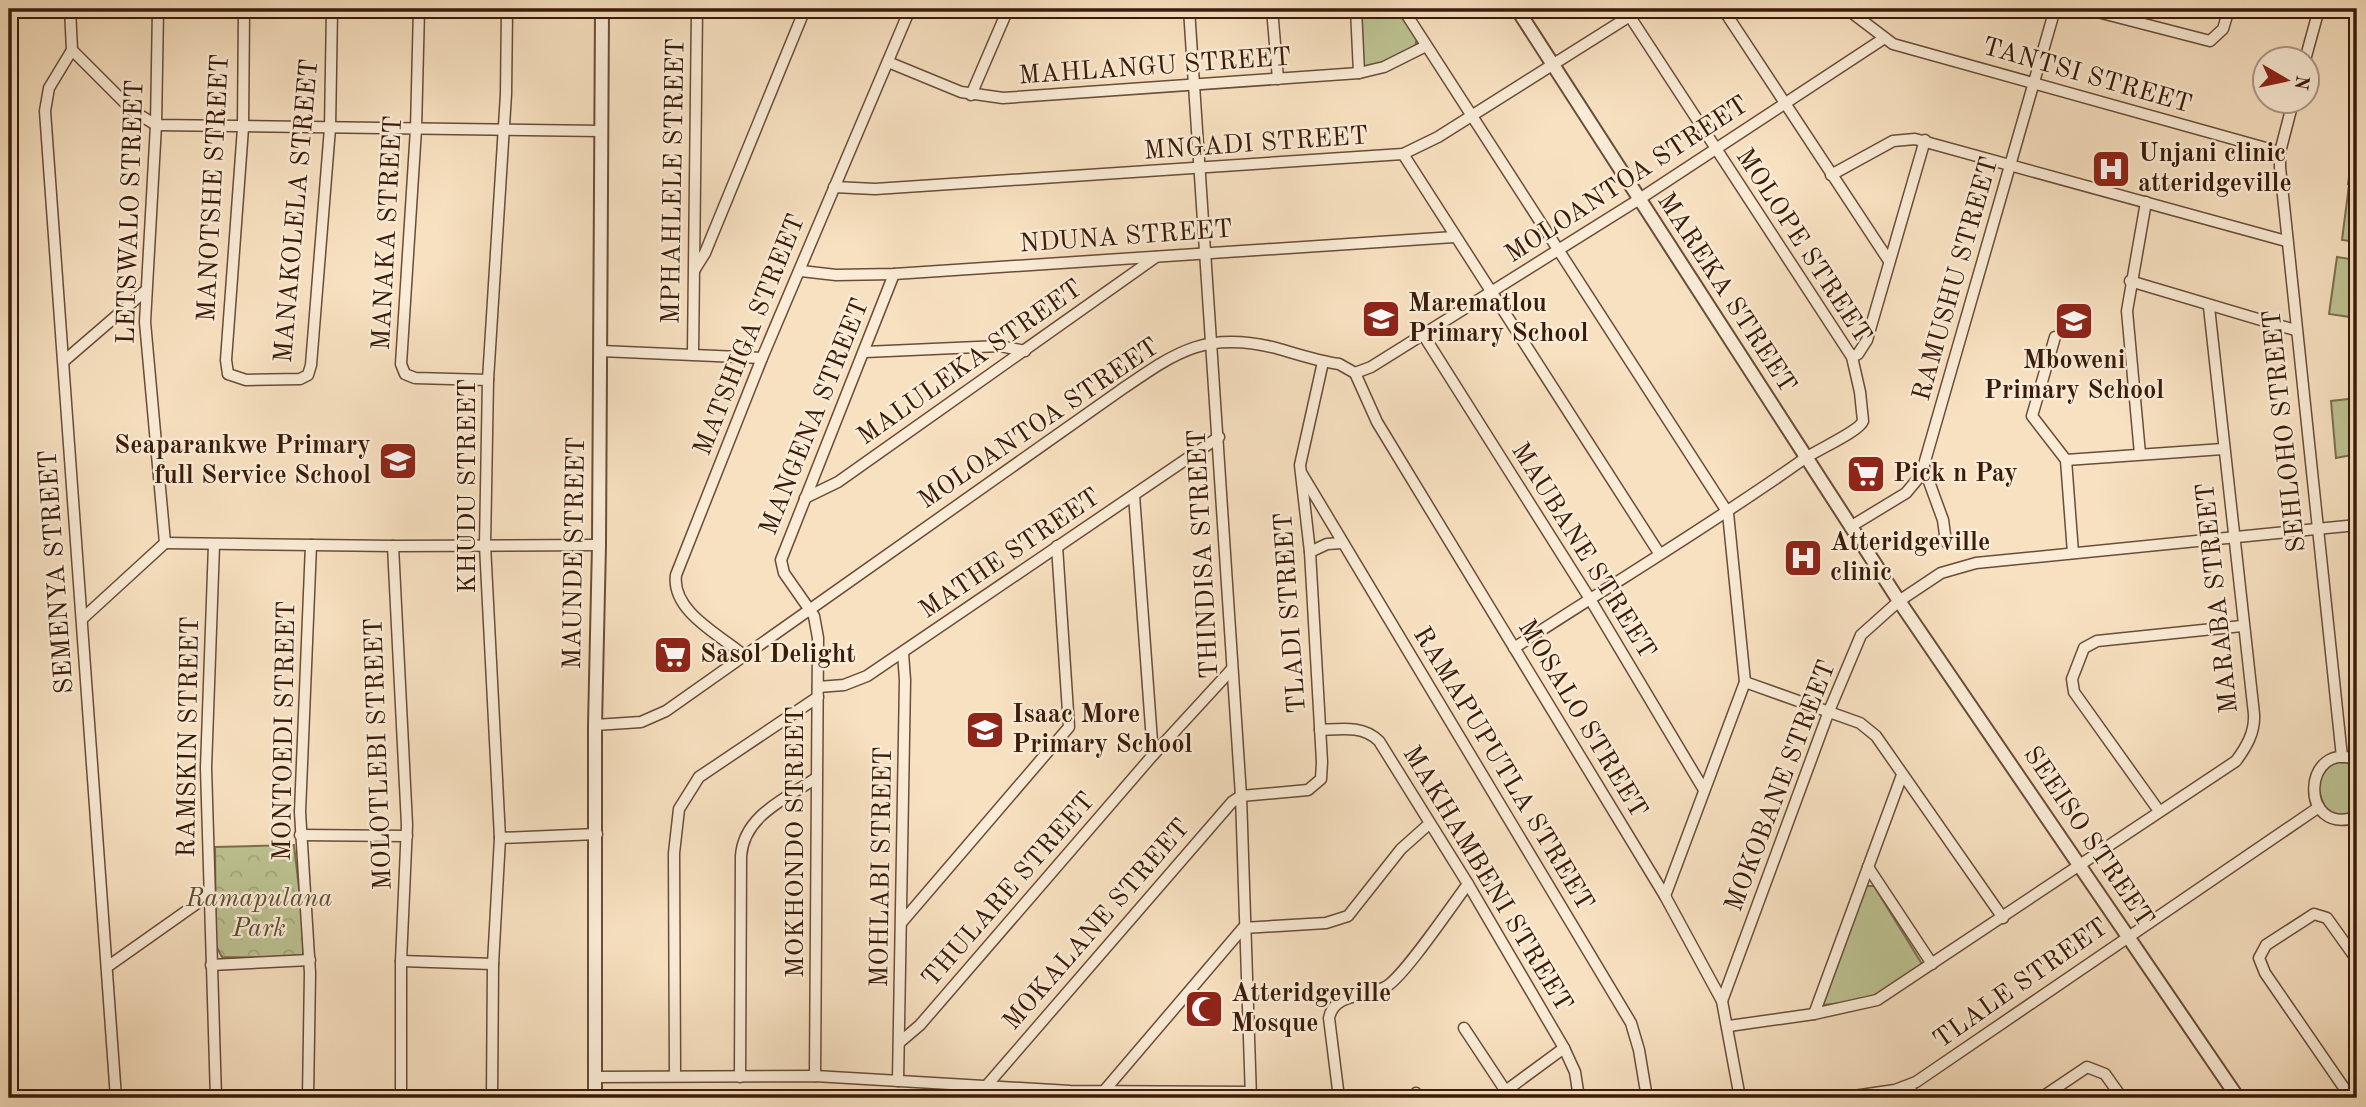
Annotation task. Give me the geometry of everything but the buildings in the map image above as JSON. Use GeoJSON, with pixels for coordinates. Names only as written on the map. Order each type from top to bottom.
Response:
{"type":"FeatureCollection","features":[{"type":"Feature","properties":{"kind":"street"},"geometry":{"type":"LineString","coordinates":[[70,9],[72,50],[133,111],[156,125],[601,131]]}},
{"type":"Feature","properties":{"kind":"street","name":"LETSWALO STREET"},"geometry":{"type":"LineString","coordinates":[[158,9],[156,125],[144,292],[146,353],[165,543]]}},
{"type":"Feature","properties":{"kind":"street","name":"MANOTSHE STREET"},"geometry":{"type":"LineString","coordinates":[[227,370],[243,128],[244,9]]}},
{"type":"Feature","properties":{"kind":"street","name":"MANAKOLELA STREET"},"geometry":{"type":"LineString","coordinates":[[227,370],[232,377],[246,380],[300,379],[308,375],[330,128],[332,9]]}},
{"type":"Feature","properties":{"kind":"street","name":"MANAKA STREET"},"geometry":{"type":"LineString","coordinates":[[419,9],[416,129],[401,359],[403,370],[415,379],[488,380]]}},
{"type":"Feature","properties":{"kind":"street","name":"KHUDU STREET"},"geometry":{"type":"LineString","coordinates":[[492,1098],[493,964],[500,838],[485,545],[488,380],[503,131],[507,9]]}},
{"type":"Feature","properties":{"kind":"street","name":"MAUNDE STREET"},"geometry":{"type":"LineString","coordinates":[[595,1098],[595,726],[601,351],[602,9]]}},
{"type":"Feature","properties":{"kind":"street","name":"MPHAHLELE STREET"},"geometry":{"type":"LineString","coordinates":[[693,353],[697,9]]}},
{"type":"Feature","properties":{"kind":"street"},"geometry":{"type":"LineString","coordinates":[[694,271],[705,253],[805,9]]}},
{"type":"Feature","properties":{"kind":"street","name":"MATSHIGA STREET"},"geometry":{"type":"LineString","coordinates":[[745,656],[682,604],[675,584],[678,566],[762,358],[910,9]]}},
{"type":"Feature","properties":{"kind":"street"},"geometry":{"type":"LineString","coordinates":[[971,95],[1008,9]]}},
{"type":"Feature","properties":{"kind":"street","name":"THINDISA STREET"},"geometry":{"type":"LineString","coordinates":[[1189,9],[1241,796],[1250,1095]]}},
{"type":"Feature","properties":{"kind":"street"},"geometry":{"type":"LineString","coordinates":[[1272,9],[1278,79]]}},
{"type":"Feature","properties":{"kind":"street"},"geometry":{"type":"LineString","coordinates":[[1356,9],[1359,74]]}},
{"type":"Feature","properties":{"kind":"street"},"geometry":{"type":"LineString","coordinates":[[1403,9],[1728,513],[1745,682],[1665,896]]}},
{"type":"Feature","properties":{"kind":"street","name":"MAREKA STREET"},"geometry":{"type":"LineString","coordinates":[[1517,9],[1899,601]]}},
{"type":"Feature","properties":{"kind":"street","name":"MNGADI STREET"},"geometry":{"type":"LineString","coordinates":[[834,187],[875,189],[1403,154],[1553,64],[1627,12],[1641,9]]}},
{"type":"Feature","properties":{"kind":"street"},"geometry":{"type":"LineString","coordinates":[[1723,9],[1889,261]]}},
{"type":"Feature","properties":{"kind":"street"},"geometry":{"type":"LineString","coordinates":[[1847,9],[1883,39]]}},
{"type":"Feature","properties":{"kind":"street","name":"RAMUSHU STREET"},"geometry":{"type":"LineString","coordinates":[[1850,527],[1913,488],[1924,468],[2055,9]]}},
{"type":"Feature","properties":{"kind":"street"},"geometry":{"type":"LineString","coordinates":[[2086,9],[2210,41],[2223,29],[2229,9]]}},
{"type":"Feature","properties":{"kind":"street"},"geometry":{"type":"LineString","coordinates":[[2133,20],[2136,9]]}},
{"type":"Feature","properties":{"kind":"street"},"geometry":{"type":"LineString","coordinates":[[2309,46],[2319,9]]}},
{"type":"Feature","properties":{"kind":"street","name":"MOLOPE STREET"},"geometry":{"type":"LineString","coordinates":[[1627,12],[1852,357],[1863,409],[1861,426],[1806,457]]}},
{"type":"Feature","properties":{"kind":"street","name":"MOLOANTOA STREET"},"geometry":{"type":"LineString","coordinates":[[595,726],[651,719],[745,656],[1144,374],[1187,349],[1212,341],[1249,342],[1339,364],[1355,373],[1371,367],[1638,200],[1883,39]]}},
{"type":"Feature","properties":{"kind":"street","name":"TANTSI STREET"},"geometry":{"type":"LineString","coordinates":[[1883,39],[2280,152]]}},
{"type":"Feature","properties":{"kind":"street","name":"MAHLANGU STREET"},"geometry":{"type":"LineString","coordinates":[[888,62],[971,95],[1003,98],[1359,74],[1384,67],[1426,46]]}},
{"type":"Feature","properties":{"kind":"street","name":"SEMENYA STREET"},"geometry":{"type":"LineString","coordinates":[[72,50],[49,88],[45,111],[116,1098]]}},
{"type":"Feature","properties":{"kind":"street","name":"SEHLOHO STREET"},"geometry":{"type":"LineString","coordinates":[[2289,116],[2280,152],[2286,241],[2342,757]]}},
{"type":"Feature","properties":{"kind":"street"},"geometry":{"type":"LineString","coordinates":[[1831,175],[1893,141],[1925,140],[2286,241]]}},
{"type":"Feature","properties":{"kind":"street"},"geometry":{"type":"LineString","coordinates":[[1852,357],[1858,354],[1867,340],[1925,140]]}},
{"type":"Feature","properties":{"kind":"street"},"geometry":{"type":"LineString","coordinates":[[1403,154],[1659,554]]}},
{"type":"Feature","properties":{"kind":"street"},"geometry":{"type":"LineString","coordinates":[[2140,454],[2127,311],[2130,281],[2146,202]]}},
{"type":"Feature","properties":{"kind":"street","name":"NDUNA STREET"},"geometry":{"type":"LineString","coordinates":[[801,271],[836,275],[894,274],[1454,237]]}},
{"type":"Feature","properties":{"kind":"street","name":"MALULEKA STREET"},"geometry":{"type":"LineString","coordinates":[[805,498],[829,488],[1156,257]]}},
{"type":"Feature","properties":{"kind":"street","name":"MANGENA STREET"},"geometry":{"type":"LineString","coordinates":[[810,610],[784,573],[782,560],[894,274]]}},
{"type":"Feature","properties":{"kind":"street"},"geometry":{"type":"LineString","coordinates":[[2130,281],[2209,307],[2295,330]]}},
{"type":"Feature","properties":{"kind":"street"},"geometry":{"type":"LineString","coordinates":[[64,361],[144,292]]}},
{"type":"Feature","properties":{"kind":"street","name":"MARABA STREET"},"geometry":{"type":"LineString","coordinates":[[1729,1026],[1814,1014],[1877,1000],[2236,761],[2249,741],[2254,723],[2209,307]]}},
{"type":"Feature","properties":{"kind":"street","name":"MAUBANE STREET"},"geometry":{"type":"LineString","coordinates":[[1424,336],[1590,599],[1704,790]]}},
{"type":"Feature","properties":{"kind":"street"},"geometry":{"type":"LineString","coordinates":[[2055,337],[2032,415],[2066,460],[2073,553]]}},
{"type":"Feature","properties":{"kind":"street"},"geometry":{"type":"LineString","coordinates":[[865,352],[1000,346],[1025,351]]}},
{"type":"Feature","properties":{"kind":"street"},"geometry":{"type":"LineString","coordinates":[[601,351],[762,358]]}},
{"type":"Feature","properties":{"kind":"street","name":"TLADI STREET"},"geometry":{"type":"LineString","coordinates":[[1241,796],[1300,791],[1315,786],[1322,771],[1310,552],[1300,457],[1323,362]]}},
{"type":"Feature","properties":{"kind":"street","name":"MOSALO STREET"},"geometry":{"type":"LineString","coordinates":[[1355,373],[1377,422],[1665,896],[1723,1001],[1740,1098]]}},
{"type":"Feature","properties":{"kind":"street","name":"MATHE STREET"},"geometry":{"type":"LineString","coordinates":[[818,692],[859,680],[902,653],[1219,436]]}},
{"type":"Feature","properties":{"kind":"street"},"geometry":{"type":"LineString","coordinates":[[2066,460],[2223,449]]}},
{"type":"Feature","properties":{"kind":"street"},"geometry":{"type":"LineString","coordinates":[[1514,648],[1659,554],[1728,513],[1806,457]]}},
{"type":"Feature","properties":{"kind":"street"},"geometry":{"type":"LineString","coordinates":[[1924,468],[1938,501],[1946,542]]}},
{"type":"Feature","properties":{"kind":"street","name":"RAMAPUPUTLA STREET"},"geometry":{"type":"LineString","coordinates":[[1300,471],[1631,1023],[1639,1050],[1647,1098]]}},
{"type":"Feature","properties":{"kind":"street"},"geometry":{"type":"LineString","coordinates":[[1134,495],[1153,755]]}},
{"type":"Feature","properties":{"kind":"street","name":"MOKOBANE STREET"},"geometry":{"type":"LineString","coordinates":[[1723,1001],[1829,710],[1861,635],[1899,601],[1955,567],[2357,525]]}},
{"type":"Feature","properties":{"kind":"street"},"geometry":{"type":"LineString","coordinates":[[82,619],[165,543],[599,545]]}},
{"type":"Feature","properties":{"kind":"street"},"geometry":{"type":"LineString","coordinates":[[1310,552],[1328,544],[1342,543]]}},
{"type":"Feature","properties":{"kind":"street","name":"RAMSKIN STREET"},"geometry":{"type":"LineString","coordinates":[[215,545],[206,743],[216,1098]]}},
{"type":"Feature","properties":{"kind":"street","name":"MONTOEDI STREET"},"geometry":{"type":"LineString","coordinates":[[309,1098],[310,960],[300,835],[311,545]]}},
{"type":"Feature","properties":{"kind":"street","name":"MOLOTLEBI STREET"},"geometry":{"type":"LineString","coordinates":[[393,546],[407,836],[401,961],[401,1098]]}},
{"type":"Feature","properties":{"kind":"street"},"geometry":{"type":"LineString","coordinates":[[902,922],[1069,727],[1057,546]]}},
{"type":"Feature","properties":{"kind":"street","name":"SEEISO STREET"},"geometry":{"type":"LineString","coordinates":[[1899,601],[2238,1098]]}},
{"type":"Feature","properties":{"kind":"street","name":"MOKHONDO STREET"},"geometry":{"type":"LineString","coordinates":[[810,610],[814,616],[818,638],[816,1076]]}},
{"type":"Feature","properties":{"kind":"street"},"geometry":{"type":"LineString","coordinates":[[2159,811],[2074,692],[2072,679],[2084,648],[2097,641],[2242,626]]}},
{"type":"Feature","properties":{"kind":"street","name":"MOHLABI STREET"},"geometry":{"type":"LineString","coordinates":[[898,1081],[905,680],[902,653]]}},
{"type":"Feature","properties":{"kind":"street","name":"THULARE STREET"},"geometry":{"type":"LineString","coordinates":[[900,1042],[920,1025],[1153,755],[1232,669]]}},
{"type":"Feature","properties":{"kind":"street"},"geometry":{"type":"LineString","coordinates":[[1745,682],[1829,710],[1869,729],[2003,918]]}},
{"type":"Feature","properties":{"kind":"street"},"geometry":{"type":"LineString","coordinates":[[675,1076],[674,853],[679,808],[699,777],[818,692]]}},
{"type":"Feature","properties":{"kind":"street","name":"MAKHAMBENI STREET"},"geometry":{"type":"LineString","coordinates":[[1320,730],[1355,729],[1373,735],[1468,884],[1564,1048],[1575,1072],[1579,1098]]}},
{"type":"Feature","properties":{"kind":"street"},"geometry":{"type":"LineString","coordinates":[[2357,760],[2342,757],[2331,760],[2316,775],[2313,792],[2319,807],[2331,818],[2342,820],[2357,817]]}},
{"type":"Feature","properties":{"kind":"street"},"geometry":{"type":"LineString","coordinates":[[1814,1014],[1902,775]]}},
{"type":"Feature","properties":{"kind":"street"},"geometry":{"type":"LineString","coordinates":[[740,1077],[741,856],[744,834],[756,820],[816,778]]}},
{"type":"Feature","properties":{"kind":"street","name":"MOKALANE STREET"},"geometry":{"type":"LineString","coordinates":[[988,1084],[1223,812],[1241,796]]}},
{"type":"Feature","properties":{"kind":"street","name":"TLALE STREET"},"geometry":{"type":"LineString","coordinates":[[1840,1098],[1908,1086],[2319,807]]}},
{"type":"Feature","properties":{"kind":"street"},"geometry":{"type":"LineString","coordinates":[[1104,1091],[1243,928],[1326,923],[1348,916],[1401,849],[1429,824]]}},
{"type":"Feature","properties":{"kind":"street"},"geometry":{"type":"LineString","coordinates":[[500,838],[597,834]]}},
{"type":"Feature","properties":{"kind":"street"},"geometry":{"type":"LineString","coordinates":[[300,835],[407,836]]}},
{"type":"Feature","properties":{"kind":"street"},"geometry":{"type":"LineString","coordinates":[[1868,867],[1932,964]]}},
{"type":"Feature","properties":{"kind":"street"},"geometry":{"type":"LineString","coordinates":[[1339,1098],[1329,1018],[1331,1010],[1339,1002],[1391,983],[1468,884]]}},
{"type":"Feature","properties":{"kind":"street"},"geometry":{"type":"LineString","coordinates":[[107,967],[209,895]]}},
{"type":"Feature","properties":{"kind":"street"},"geometry":{"type":"LineString","coordinates":[[2351,1098],[2265,973],[2259,958],[2266,945],[2314,914],[2327,918],[2357,960]]}},
{"type":"Feature","properties":{"kind":"street"},"geometry":{"type":"LineString","coordinates":[[211,965],[310,960]]}},
{"type":"Feature","properties":{"kind":"street"},"geometry":{"type":"LineString","coordinates":[[401,961],[493,964]]}},
{"type":"Feature","properties":{"kind":"street"},"geometry":{"type":"LineString","coordinates":[[1464,1028],[1504,1090]]}},
{"type":"Feature","properties":{"kind":"street"},"geometry":{"type":"LineString","coordinates":[[1496,1098],[1564,1048]]}},
{"type":"Feature","properties":{"kind":"street"},"geometry":{"type":"LineString","coordinates":[[2041,1098],[2087,1067],[2100,1069],[2122,1098]]}},
{"type":"Feature","properties":{"kind":"street"},"geometry":{"type":"LineString","coordinates":[[596,1077],[816,1076],[988,1084],[1041,1090],[1250,1095]]}},
{"type":"Feature","properties":{"kind":"street"},"geometry":{"type":"LineString","coordinates":[[1908,1086],[1916,1098]]}},
{"type":"Feature","properties":{"kind":"green space"},"geometry":{"type":"Polygon","coordinates":[[[1360,9],[1399,9],[1417,37],[1415,48],[1377,68],[1362,69],[1360,9]]]}},
{"type":"Feature","properties":{"kind":"green space"},"geometry":{"type":"Polygon","coordinates":[[[2352,157],[2357,158],[2357,185],[2348,184],[2352,157]]]}},
{"type":"Feature","properties":{"kind":"green space"},"geometry":{"type":"Polygon","coordinates":[[[2349,185],[2357,186],[2357,242],[2342,240],[2349,185]]]}},
{"type":"Feature","properties":{"kind":"green space"},"geometry":{"type":"Polygon","coordinates":[[[2337,257],[2357,260],[2357,318],[2329,314],[2337,257]]]}},
{"type":"Feature","properties":{"kind":"green space"},"geometry":{"type":"Polygon","coordinates":[[[2357,398],[2357,454],[2336,458],[2331,401],[2357,398]]]}},
{"type":"Feature","properties":{"kind":"green space"},"geometry":{"type":"Polygon","coordinates":[[[2340,761],[2357,764],[2357,813],[2347,816],[2339,816],[2328,810],[2321,798],[2317,781],[2328,766],[2340,761]]]}},
{"type":"Feature","properties":{"kind":"green space","name":"Ramapulana Park"},"geometry":{"type":"Polygon","coordinates":[[[294,845],[304,932],[303,958],[222,957],[216,946],[215,847],[294,845]]]}},
{"type":"Feature","properties":{"kind":"green space"},"geometry":{"type":"Polygon","coordinates":[[[1866,886],[1874,886],[1922,964],[1869,1000],[1823,1005],[1866,886]]]}},
{"type":"Feature","properties":{"kind":"place","name":"Unjani clinic atteridgeville"},"geometry":{"type":"Point","coordinates":[2111,169]}},
{"type":"Feature","properties":{"kind":"place","name":"Marematlou Primary School"},"geometry":{"type":"Point","coordinates":[1381,319]}},
{"type":"Feature","properties":{"kind":"place","name":"Mboweni Primary School"},"geometry":{"type":"Point","coordinates":[2074,321]}},
{"type":"Feature","properties":{"kind":"place","name":"Seaparankwe Primary full Service School"},"geometry":{"type":"Point","coordinates":[398,461]}},
{"type":"Feature","properties":{"kind":"place","name":"Pick n Pay"},"geometry":{"type":"Point","coordinates":[1866,474]}},
{"type":"Feature","properties":{"kind":"place","name":"Atteridgeville clinic"},"geometry":{"type":"Point","coordinates":[1803,558]}},
{"type":"Feature","properties":{"kind":"place","name":"Sasol Delight"},"geometry":{"type":"Point","coordinates":[673,655]}},
{"type":"Feature","properties":{"kind":"place","name":"Isaac More Primary School"},"geometry":{"type":"Point","coordinates":[985,730]}},
{"type":"Feature","properties":{"kind":"place","name":"Atteridgeville Mosque"},"geometry":{"type":"Point","coordinates":[1204,1009]}}]}
